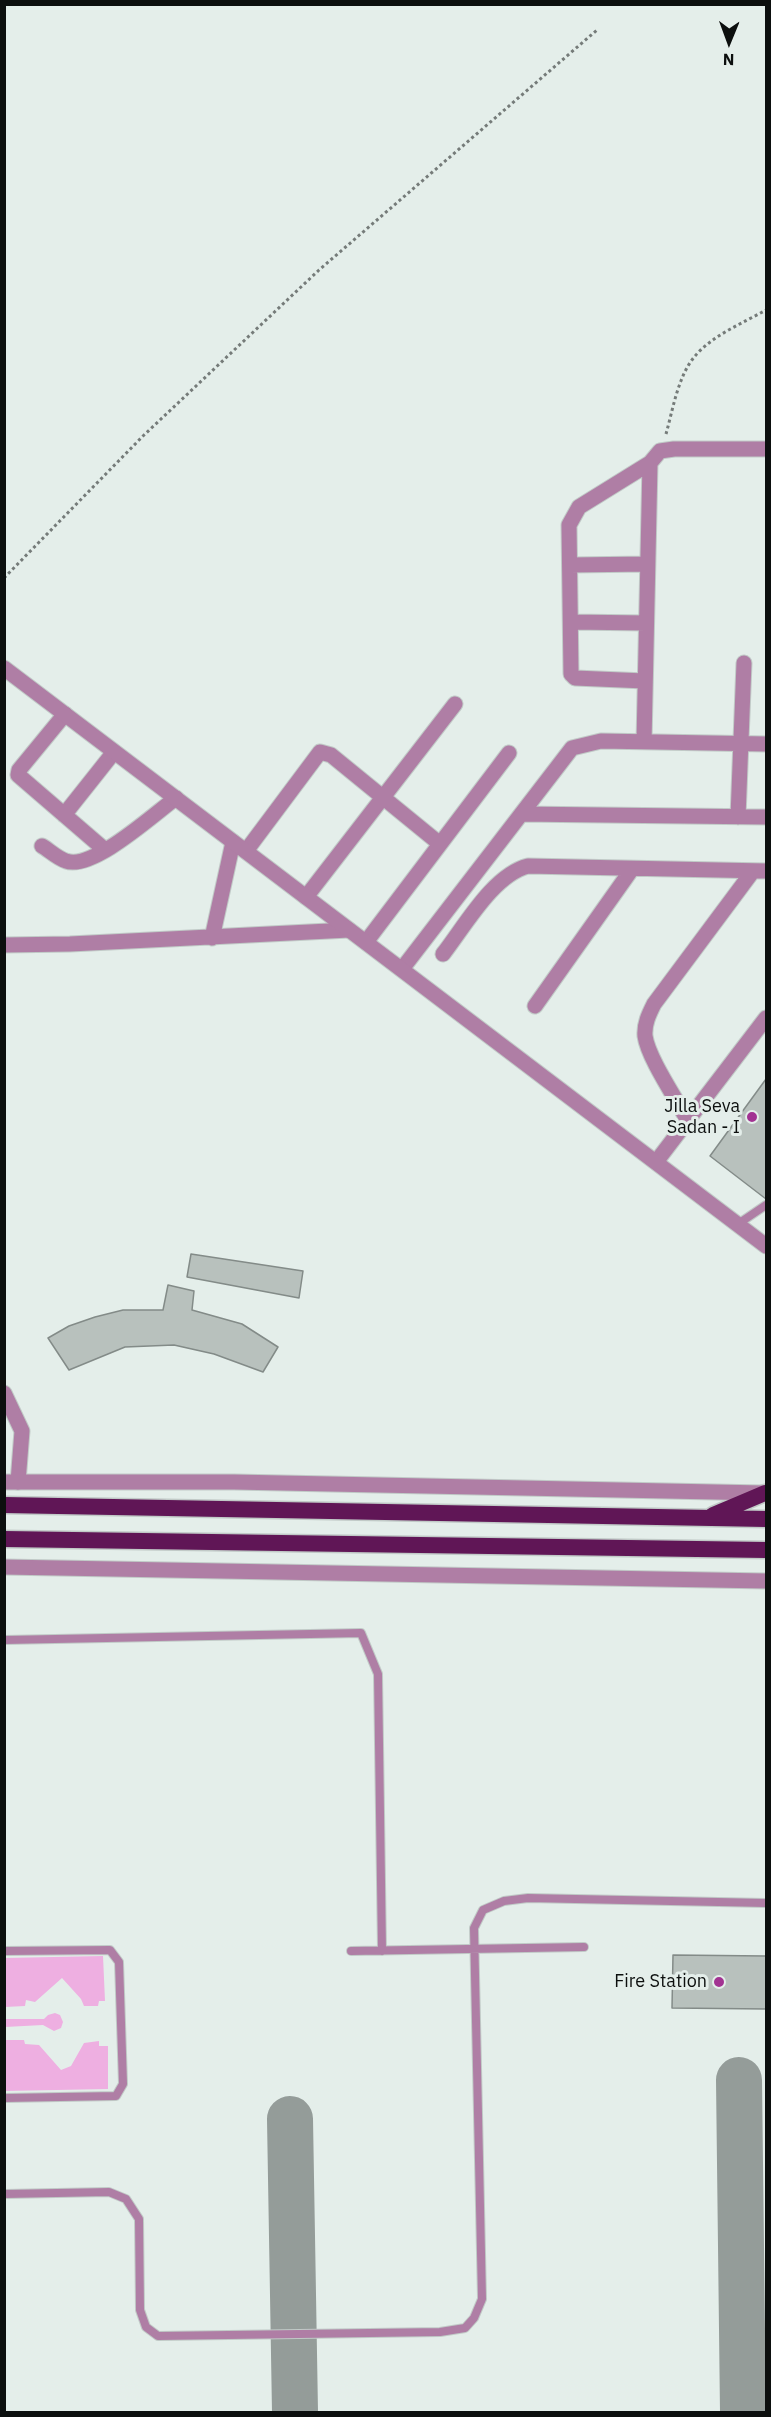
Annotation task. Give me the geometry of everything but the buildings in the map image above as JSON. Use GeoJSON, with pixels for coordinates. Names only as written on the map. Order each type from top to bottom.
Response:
{"type":"FeatureCollection","features":[{"type":"Feature","properties":{"kind":"highway"},"geometry":{"type":"LineString","coordinates":[[707,1518],[766,1493]]}},
{"type":"Feature","properties":{"kind":"highway"},"geometry":{"type":"LineString","coordinates":[[4,1505],[766,1519]]}},
{"type":"Feature","properties":{"kind":"highway"},"geometry":{"type":"LineString","coordinates":[[4,1539],[766,1550]]}},
{"type":"Feature","properties":{"kind":"street"},"geometry":{"type":"LineString","coordinates":[[645,681],[572,677],[569,525],[579,507],[650,464],[660,451],[766,449]]}},
{"type":"Feature","properties":{"kind":"street"},"geometry":{"type":"LineString","coordinates":[[644,742],[650,464]]}},
{"type":"Feature","properties":{"kind":"street"},"geometry":{"type":"LineString","coordinates":[[570,565],[647,564]]}},
{"type":"Feature","properties":{"kind":"street"},"geometry":{"type":"LineString","coordinates":[[572,622],[646,623]]}},
{"type":"Feature","properties":{"kind":"street"},"geometry":{"type":"LineString","coordinates":[[738,817],[744,663]]}},
{"type":"Feature","properties":{"kind":"street"},"geometry":{"type":"LineString","coordinates":[[4,668],[766,1246]]}},
{"type":"Feature","properties":{"kind":"street"},"geometry":{"type":"LineString","coordinates":[[306,897],[455,704]]}},
{"type":"Feature","properties":{"kind":"street"},"geometry":{"type":"LineString","coordinates":[[65,714],[18,772],[20,777],[105,850]]}},
{"type":"Feature","properties":{"kind":"street"},"geometry":{"type":"LineString","coordinates":[[402,969],[572,748],[601,741],[766,744]]}},
{"type":"Feature","properties":{"kind":"street"},"geometry":{"type":"LineString","coordinates":[[64,815],[114,752]]}},
{"type":"Feature","properties":{"kind":"street"},"geometry":{"type":"LineString","coordinates":[[212,938],[240,847],[320,752],[331,755],[440,844]]}},
{"type":"Feature","properties":{"kind":"street"},"geometry":{"type":"LineString","coordinates":[[366,942],[510,753]]}},
{"type":"Feature","properties":{"kind":"street"},"geometry":{"type":"LineString","coordinates":[[42,846],[66,861],[85,860],[105,850],[176,798]]}},
{"type":"Feature","properties":{"kind":"street"},"geometry":{"type":"LineString","coordinates":[[521,813],[766,817]]}},
{"type":"Feature","properties":{"kind":"street"},"geometry":{"type":"LineString","coordinates":[[443,954],[501,880],[514,870],[528,867],[760,871]]}},
{"type":"Feature","properties":{"kind":"street"},"geometry":{"type":"LineString","coordinates":[[535,1006],[632,869]]}},
{"type":"Feature","properties":{"kind":"street"},"geometry":{"type":"LineString","coordinates":[[688,1121],[651,1053],[645,1036],[647,1019],[654,1004],[760,871]]}},
{"type":"Feature","properties":{"kind":"street"},"geometry":{"type":"LineString","coordinates":[[4,945],[212,938],[349,930]]}},
{"type":"Feature","properties":{"kind":"street"},"geometry":{"type":"LineString","coordinates":[[656,1162],[766,1018]]}},
{"type":"Feature","properties":{"kind":"street"},"geometry":{"type":"LineString","coordinates":[[4,1393],[22,1431],[11,1482],[234,1482],[766,1493]]}},
{"type":"Feature","properties":{"kind":"street"},"geometry":{"type":"LineString","coordinates":[[4,1566],[766,1581]]}},
{"type":"Feature","properties":{"kind":"lane"},"geometry":{"type":"LineString","coordinates":[[738,1224],[766,1205]]}},
{"type":"Feature","properties":{"kind":"lane"},"geometry":{"type":"LineString","coordinates":[[4,1640],[361,1633],[378,1674],[382,1951]]}},
{"type":"Feature","properties":{"kind":"lane"},"geometry":{"type":"LineString","coordinates":[[4,2194],[109,2192],[126,2199],[138,2220],[140,2310],[146,2326],[158,2336],[417,2332],[465,2328],[482,2299],[474,1928],[483,1910],[504,1901],[528,1898],[766,1903]]}},
{"type":"Feature","properties":{"kind":"lane"},"geometry":{"type":"LineString","coordinates":[[351,1951],[584,1947]]}},
{"type":"Feature","properties":{"kind":"lane"},"geometry":{"type":"LineString","coordinates":[[4,1951],[110,1950],[115,1955],[119,1962],[123,2084],[116,2096],[4,2098]]}},
{"type":"Feature","properties":{"kind":"path"},"geometry":{"type":"LineString","coordinates":[[4,578],[143,436],[320,270],[597,30]]}},
{"type":"Feature","properties":{"kind":"path"},"geometry":{"type":"LineString","coordinates":[[660,451],[683,377],[695,356],[715,339],[766,310]]}},
{"type":"Feature","properties":{"kind":"shaded area"},"geometry":{"type":"Polygon","coordinates":[[[103,1956],[105,2001],[99,2001],[98,2006],[84,2006],[81,1999],[62,1978],[35,2002],[26,2000],[25,2006],[5,2007],[5,1958],[103,1956]]]}},
{"type":"Feature","properties":{"kind":"shaded area"},"geometry":{"type":"Polygon","coordinates":[[[55,2013],[60,2015],[63,2022],[61,2028],[54,2031],[43,2025],[5,2027],[5,2019],[44,2019],[55,2013]]]}},
{"type":"Feature","properties":{"kind":"shaded area"},"geometry":{"type":"Polygon","coordinates":[[[5,2040],[24,2040],[25,2044],[39,2045],[61,2070],[71,2066],[84,2043],[99,2041],[99,2046],[108,2046],[108,2089],[5,2091],[5,2040]]]}},
{"type":"Feature","properties":{"kind":"taxiway"},"geometry":{"type":"LineString","coordinates":[[739,2080],[743,2412]]}},
{"type":"Feature","properties":{"kind":"taxiway"},"geometry":{"type":"LineString","coordinates":[[290,2119],[295,2412]]}},
{"type":"Feature","properties":{"kind":"place","name":"Jilla Seva Sadan - I"},"geometry":{"type":"Point","coordinates":[752,1117]}},
{"type":"Feature","properties":{"kind":"place","name":"Fire Station"},"geometry":{"type":"Point","coordinates":[719,1982]}}]}
